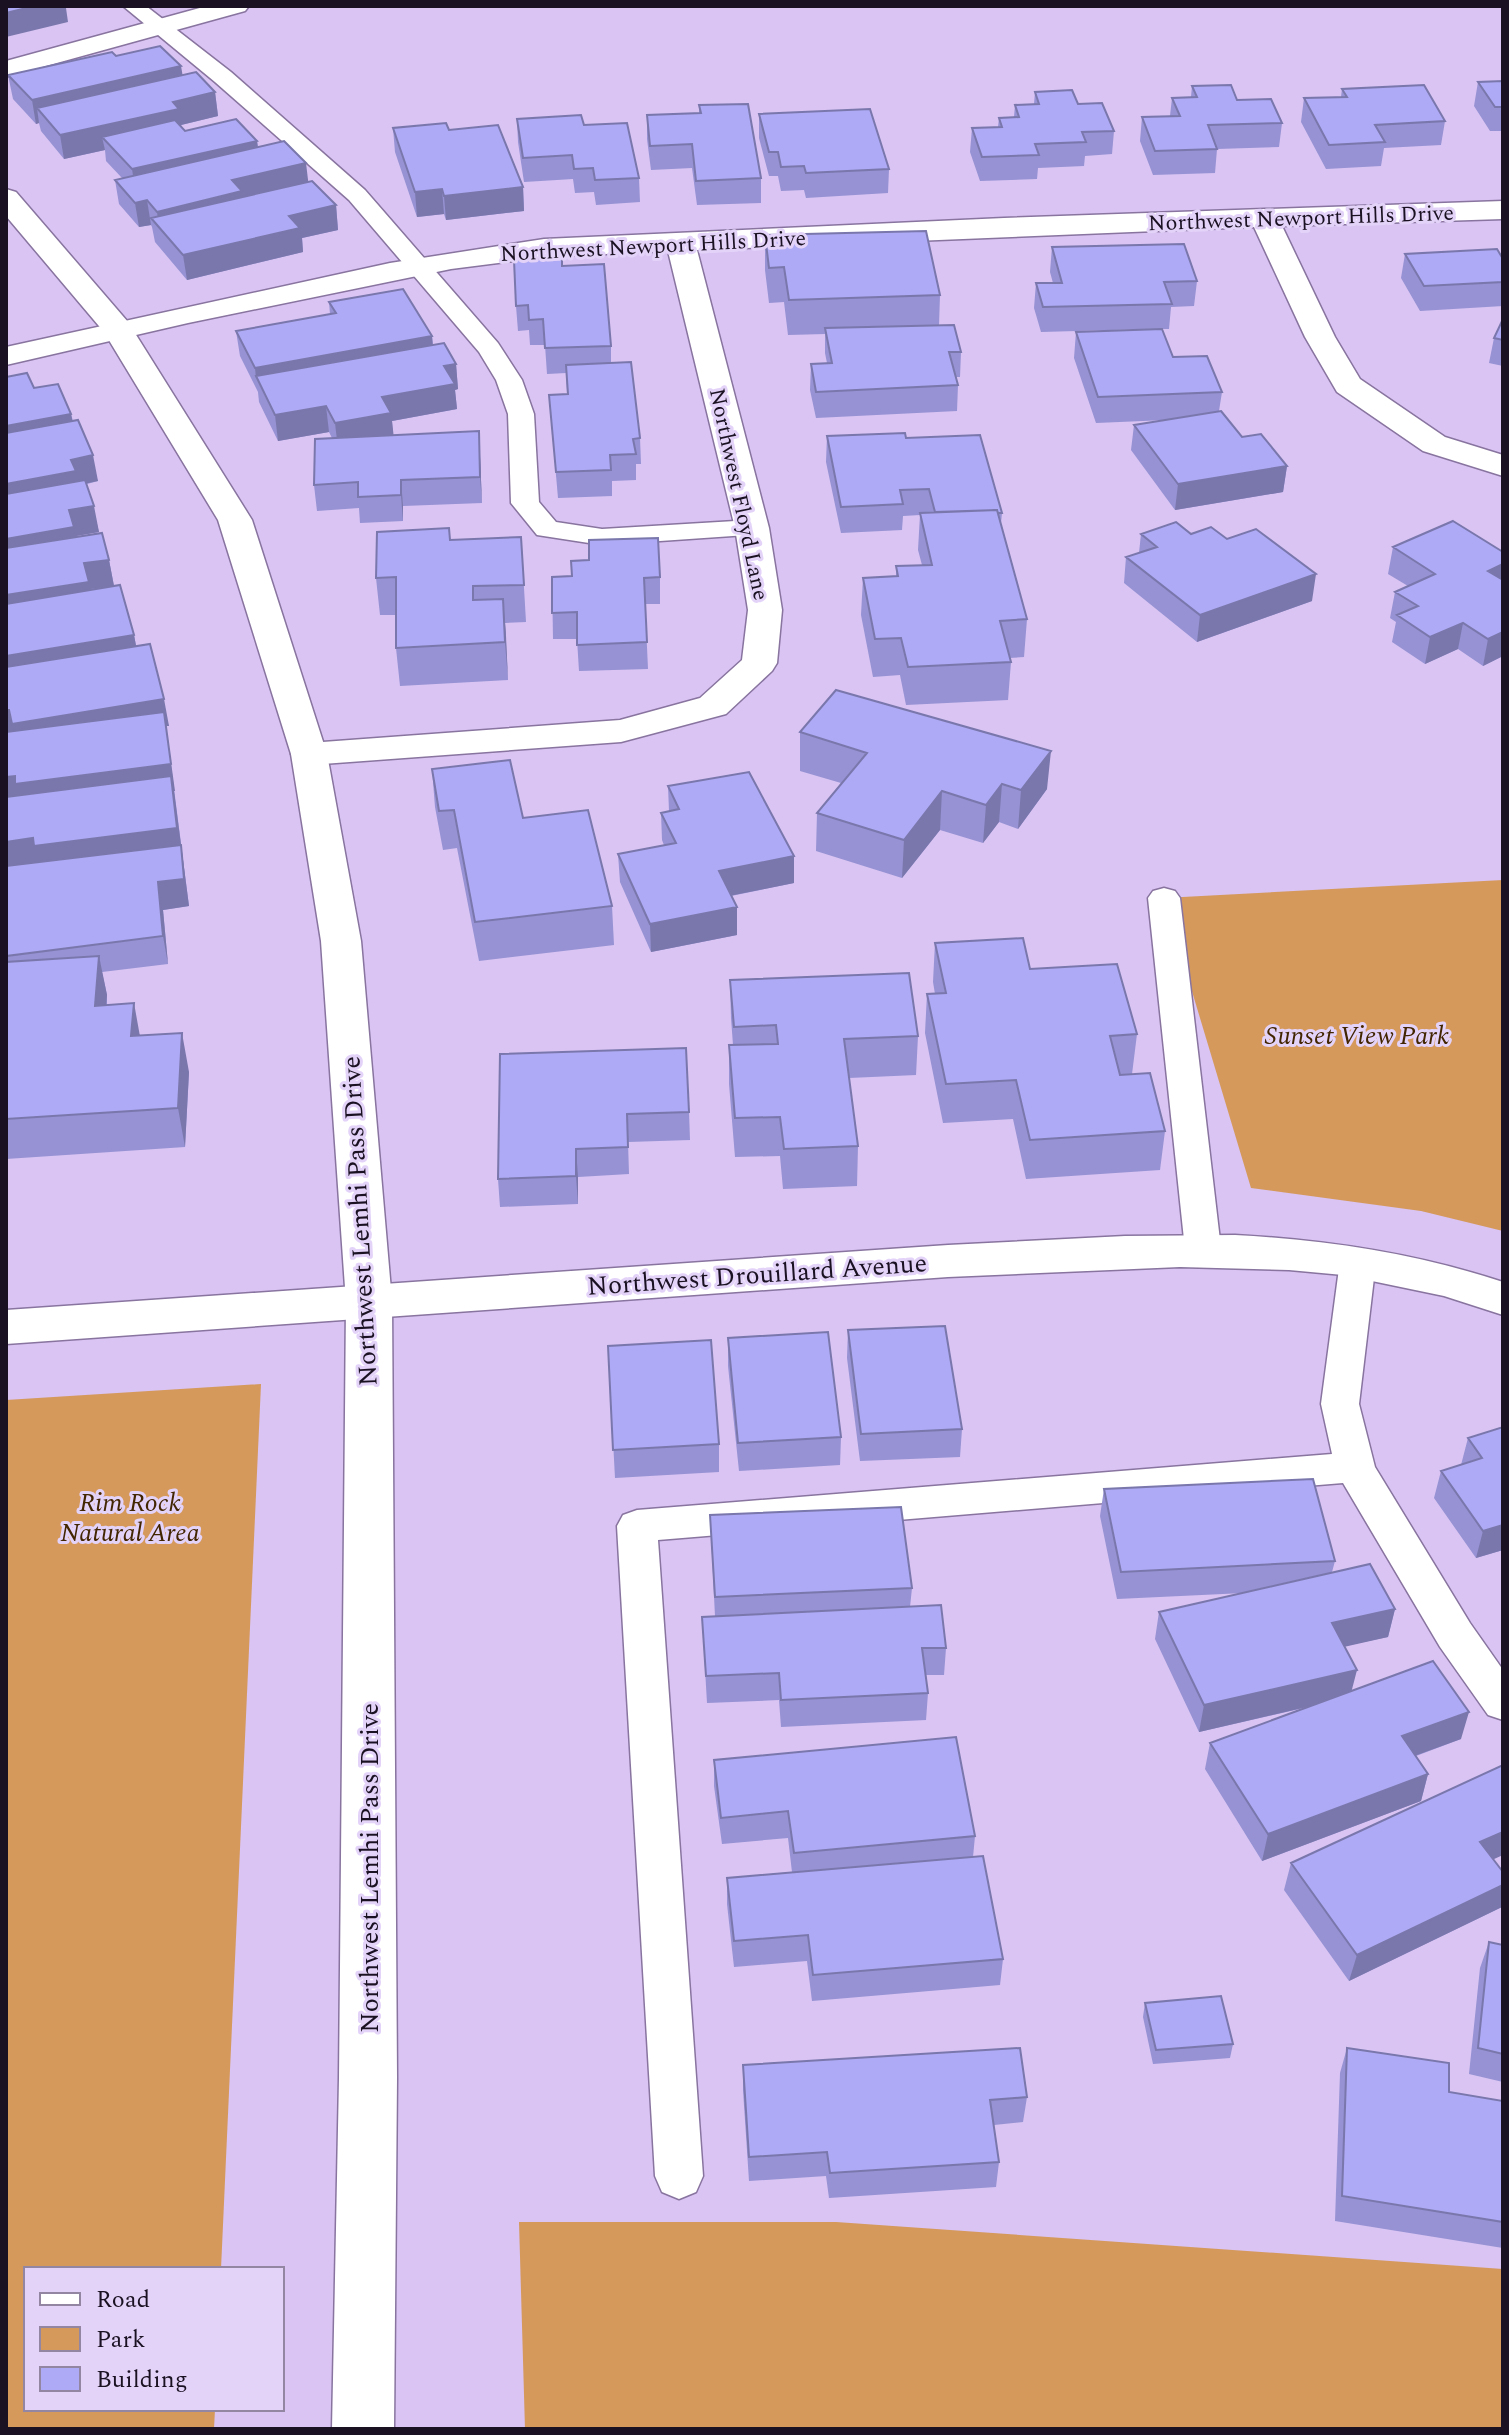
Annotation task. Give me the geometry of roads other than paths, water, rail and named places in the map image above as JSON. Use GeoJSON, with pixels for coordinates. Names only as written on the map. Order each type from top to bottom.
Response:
{"type":"FeatureCollection","features":[{"type":"Feature","properties":{"kind":"street"},"geometry":{"type":"LineString","coordinates":[[6,69],[236,6]]}},
{"type":"Feature","properties":{"kind":"street","name":"Northwest Lemhi Pass Drive"},"geometry":{"type":"LineString","coordinates":[[6,198],[117,328],[235,520],[309,754],[341,941],[369,1302],[368,2078],[363,2429]]}},
{"type":"Feature","properties":{"kind":"street","name":"Northwest Newport Hills Drive"},"geometry":{"type":"LineString","coordinates":[[6,356],[117,328],[482,254],[544,248],[1503,210]]}},
{"type":"Feature","properties":{"kind":"street"},"geometry":{"type":"LineString","coordinates":[[1264,218],[1320,337],[1348,385],[1434,444],[1503,466]]}},
{"type":"Feature","properties":{"kind":"street","name":"Northwest Floyd Lane"},"geometry":{"type":"LineString","coordinates":[[309,754],[621,731],[713,706],[759,663],[765,610],[752,528],[681,243]]}},
{"type":"Feature","properties":{"kind":"street","name":"Northwest Drouillard Avenue"},"geometry":{"type":"LineString","coordinates":[[6,1327],[945,1260],[1203,1249],[1286,1252],[1358,1261],[1503,1299]]}},
{"type":"Feature","properties":{"kind":"lane"},"geometry":{"type":"LineString","coordinates":[[133,6],[313,154],[357,195],[489,348],[509,380],[521,414],[525,503],[547,529],[602,537],[752,528]]}},
{"type":"Feature","properties":{"kind":"lane"},"geometry":{"type":"LineString","coordinates":[[1164,898],[1203,1249]]}},
{"type":"Feature","properties":{"kind":"lane"},"geometry":{"type":"LineString","coordinates":[[1358,1261],[1340,1404],[1355,1467],[1367,1492],[1455,1635],[1503,1703]]}},
{"type":"Feature","properties":{"kind":"lane"},"geometry":{"type":"LineString","coordinates":[[679,2176],[637,1526],[1355,1467]]}},
{"type":"Feature","properties":{"kind":"park label","name":"Sunset View Park"},"geometry":{"type":"Point","coordinates":[1357,1035]}},
{"type":"Feature","properties":{"kind":"park label","name":"Rim Rock Natural Area"},"geometry":{"type":"Point","coordinates":[130,1517]}}]}
